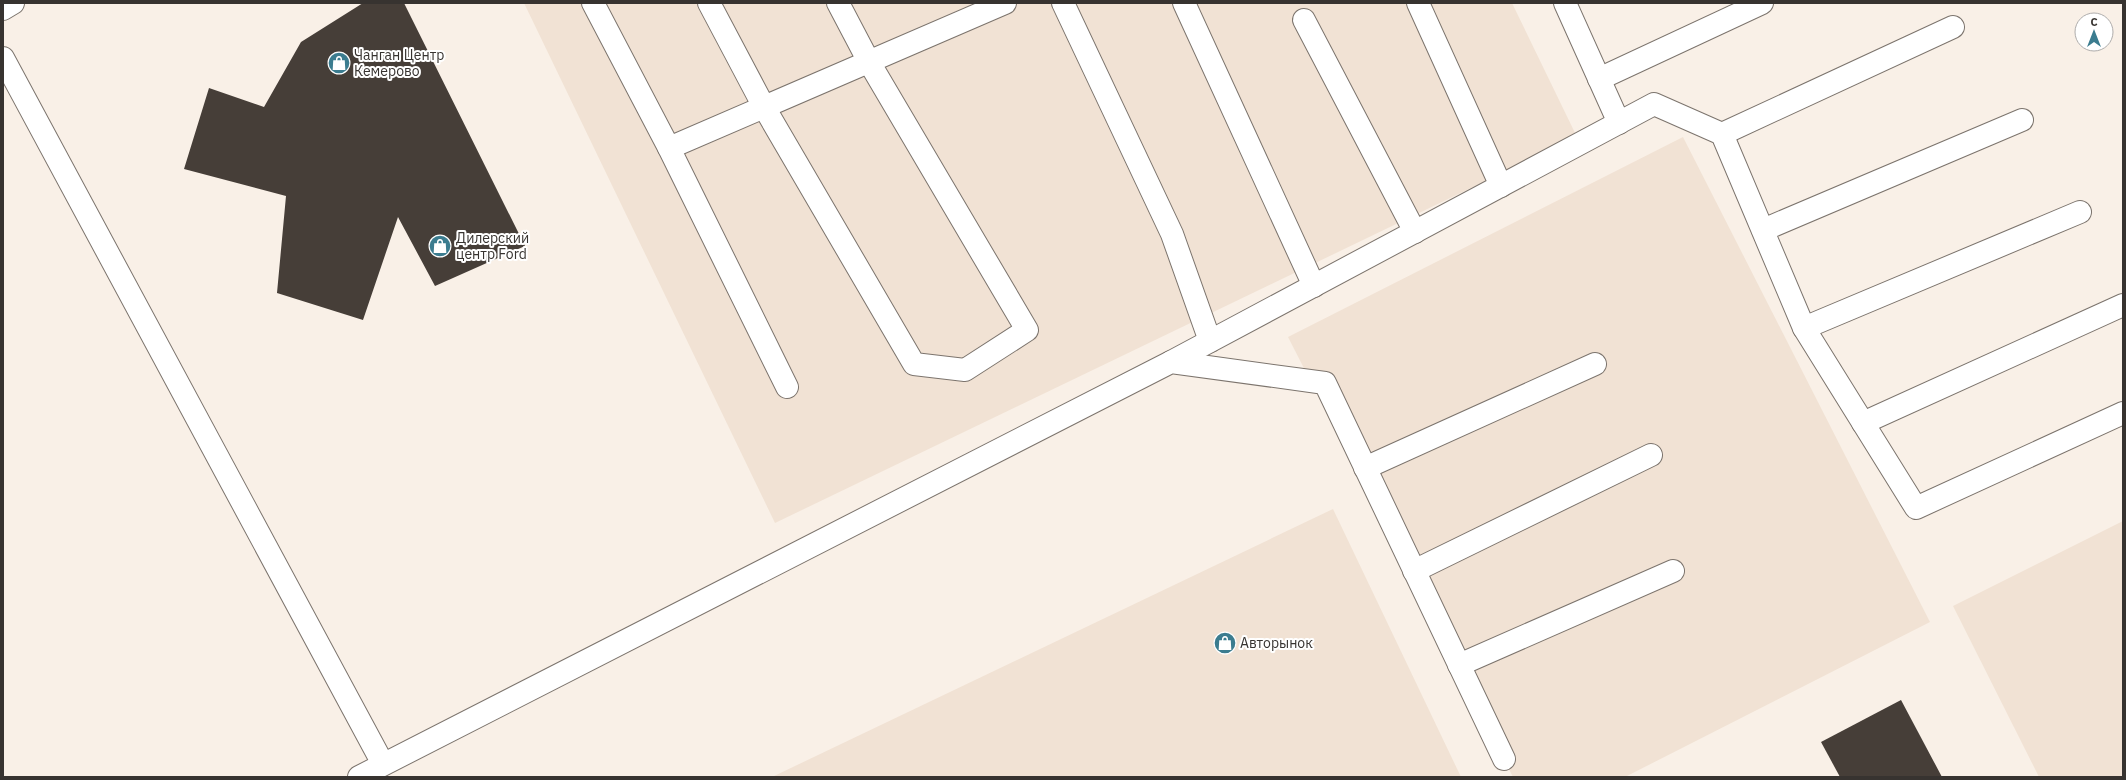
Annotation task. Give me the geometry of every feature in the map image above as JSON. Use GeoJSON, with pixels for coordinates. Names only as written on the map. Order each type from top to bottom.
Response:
{"type":"FeatureCollection","features":[{"type":"Feature","properties":{"kind":"lane"},"geometry":{"type":"LineString","coordinates":[[3,9],[13,3]]}},
{"type":"Feature","properties":{"kind":"lane"},"geometry":{"type":"LineString","coordinates":[[593,3],[669,148],[787,387]]}},
{"type":"Feature","properties":{"kind":"lane"},"geometry":{"type":"LineString","coordinates":[[709,3],[764,107],[914,364],[965,370],[1027,330],[869,62],[838,3]]}},
{"type":"Feature","properties":{"kind":"lane"},"geometry":{"type":"LineString","coordinates":[[669,148],[1005,3]]}},
{"type":"Feature","properties":{"kind":"lane"},"geometry":{"type":"LineString","coordinates":[[1063,3],[1172,234],[1210,341]]}},
{"type":"Feature","properties":{"kind":"lane"},"geometry":{"type":"LineString","coordinates":[[1184,3],[1314,286]]}},
{"type":"Feature","properties":{"kind":"lane"},"geometry":{"type":"LineString","coordinates":[[1418,3],[1501,186]]}},
{"type":"Feature","properties":{"kind":"lane"},"geometry":{"type":"LineString","coordinates":[[1565,3],[1619,123]]}},
{"type":"Feature","properties":{"kind":"lane"},"geometry":{"type":"LineString","coordinates":[[1599,79],[1762,3]]}},
{"type":"Feature","properties":{"kind":"lane"},"geometry":{"type":"LineString","coordinates":[[1304,20],[1415,232]]}},
{"type":"Feature","properties":{"kind":"lane"},"geometry":{"type":"LineString","coordinates":[[1722,134],[1953,27]]}},
{"type":"Feature","properties":{"kind":"lane"},"geometry":{"type":"LineString","coordinates":[[3,58],[383,764]]}},
{"type":"Feature","properties":{"kind":"lane"},"geometry":{"type":"LineString","coordinates":[[360,777],[1171,362],[1654,104],[1722,134],[1804,328],[1916,508],[2123,413]]}},
{"type":"Feature","properties":{"kind":"lane"},"geometry":{"type":"LineString","coordinates":[[1763,230],[2022,120]]}},
{"type":"Feature","properties":{"kind":"lane"},"geometry":{"type":"LineString","coordinates":[[1804,328],[2080,212]]}},
{"type":"Feature","properties":{"kind":"lane"},"geometry":{"type":"LineString","coordinates":[[1863,423],[2123,305]]}},
{"type":"Feature","properties":{"kind":"lane"},"geometry":{"type":"LineString","coordinates":[[1171,362],[1325,383],[1504,759]]}},
{"type":"Feature","properties":{"kind":"lane"},"geometry":{"type":"LineString","coordinates":[[1365,468],[1595,364]]}},
{"type":"Feature","properties":{"kind":"lane"},"geometry":{"type":"LineString","coordinates":[[1414,571],[1651,455]]}},
{"type":"Feature","properties":{"kind":"lane"},"geometry":{"type":"LineString","coordinates":[[1459,665],[1673,571]]}},
{"type":"Feature","properties":{"kind":"shaded area"},"geometry":{"type":"Polygon","coordinates":[[[524,3],[1512,3],[1577,137],[775,523],[524,3]]]}},
{"type":"Feature","properties":{"kind":"shaded area"},"geometry":{"type":"Polygon","coordinates":[[[1683,137],[1930,622],[1625,777],[1513,777],[1288,337],[1683,137]]]}},
{"type":"Feature","properties":{"kind":"shaded area","name":"Авторынок"},"geometry":{"type":"Polygon","coordinates":[[[1333,509],[1461,777],[772,777],[1333,509]]]}},
{"type":"Feature","properties":{"kind":"shaded area"},"geometry":{"type":"Polygon","coordinates":[[[2123,521],[2123,777],[2039,777],[1953,606],[2123,521]]]}},
{"type":"Feature","properties":{"kind":"building"},"geometry":{"type":"Polygon","coordinates":[[[363,3],[404,3],[525,246],[435,286],[398,217],[363,320],[277,293],[286,196],[184,169],[209,88],[264,107],[301,42],[363,3]]]}},
{"type":"Feature","properties":{"kind":"building"},"geometry":{"type":"Polygon","coordinates":[[[1901,700],[1942,777],[1840,777],[1821,742],[1901,700]]]}},
{"type":"Feature","properties":{"kind":"place","name":"Чанган Центр Кемерово"},"geometry":{"type":"Point","coordinates":[339,63]}},
{"type":"Feature","properties":{"kind":"place","name":"Дилерский центр Ford"},"geometry":{"type":"Point","coordinates":[440,246]}},
{"type":"Feature","properties":{"kind":"place","name":"Авторынок"},"geometry":{"type":"Point","coordinates":[1225,643]}}]}
